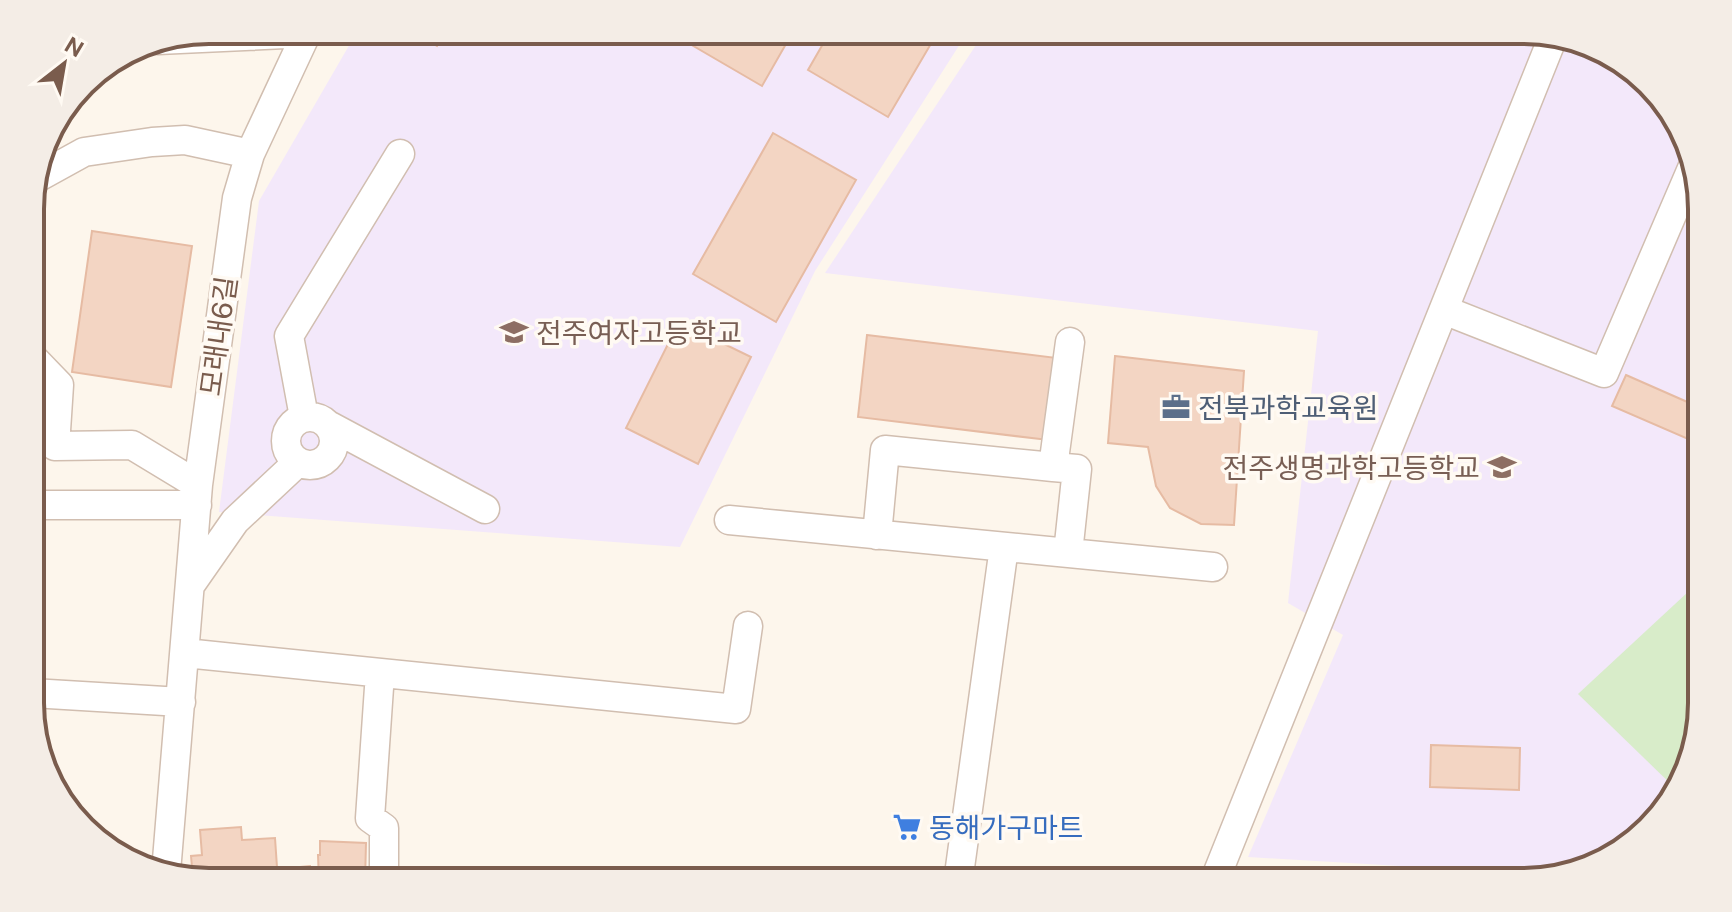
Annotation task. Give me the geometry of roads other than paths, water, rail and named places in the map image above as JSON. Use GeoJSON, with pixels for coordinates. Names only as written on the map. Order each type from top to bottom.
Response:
{"type":"FeatureCollection","features":[{"type":"Feature","properties":{"kind":"street","name":"모래내6길"},"geometry":{"type":"LineString","coordinates":[[162,861],[181,702],[198,495],[237,198],[250,154],[301,44]]}},
{"type":"Feature","properties":{"kind":"street"},"geometry":{"type":"LineString","coordinates":[[1220,868],[1549,46]]}},
{"type":"Feature","properties":{"kind":"street"},"geometry":{"type":"LineString","coordinates":[[49,171],[84,152],[152,142],[185,140],[250,154]]}},
{"type":"Feature","properties":{"kind":"street"},"geometry":{"type":"LineString","coordinates":[[400,154],[289,336],[317,422],[334,435],[335,445],[331,454],[316,465],[298,462],[287,447],[289,428],[296,421],[317,422],[485,509]]}},
{"type":"Feature","properties":{"kind":"street"},"geometry":{"type":"LineString","coordinates":[[1444,310],[1604,373],[1686,182]]}},
{"type":"Feature","properties":{"kind":"street"},"geometry":{"type":"LineString","coordinates":[[1054,458],[1070,342]]}},
{"type":"Feature","properties":{"kind":"street"},"geometry":{"type":"LineString","coordinates":[[44,369],[59,385],[55,446],[132,445],[198,495]]}},
{"type":"Feature","properties":{"kind":"street"},"geometry":{"type":"LineString","coordinates":[[877,535],[885,450],[959,457],[1054,458],[1077,469],[1068,553]]}},
{"type":"Feature","properties":{"kind":"street"},"geometry":{"type":"LineString","coordinates":[[191,585],[235,521],[298,462]]}},
{"type":"Feature","properties":{"kind":"street"},"geometry":{"type":"LineString","coordinates":[[44,504],[198,495]]}},
{"type":"Feature","properties":{"kind":"street"},"geometry":{"type":"LineString","coordinates":[[729,520],[1213,567]]}},
{"type":"Feature","properties":{"kind":"street"},"geometry":{"type":"LineString","coordinates":[[960,868],[1004,547]]}},
{"type":"Feature","properties":{"kind":"street"},"geometry":{"type":"LineString","coordinates":[[185,653],[736,709],[748,626]]}},
{"type":"Feature","properties":{"kind":"street"},"geometry":{"type":"LineString","coordinates":[[380,673],[370,818],[384,828],[384,868]]}},
{"type":"Feature","properties":{"kind":"street"},"geometry":{"type":"LineString","coordinates":[[44,694],[181,702]]}},
{"type":"Feature","properties":{"kind":"place","name":"전주여자고등학교"},"geometry":{"type":"Point","coordinates":[514,332]}},
{"type":"Feature","properties":{"kind":"place","name":"전북과학교육원"},"geometry":{"type":"Point","coordinates":[1176,407]}},
{"type":"Feature","properties":{"kind":"place","name":"전주생명과학고등학교"},"geometry":{"type":"Point","coordinates":[1502,467]}},
{"type":"Feature","properties":{"kind":"place","name":"동해가구마트"},"geometry":{"type":"Point","coordinates":[907,827]}}]}
